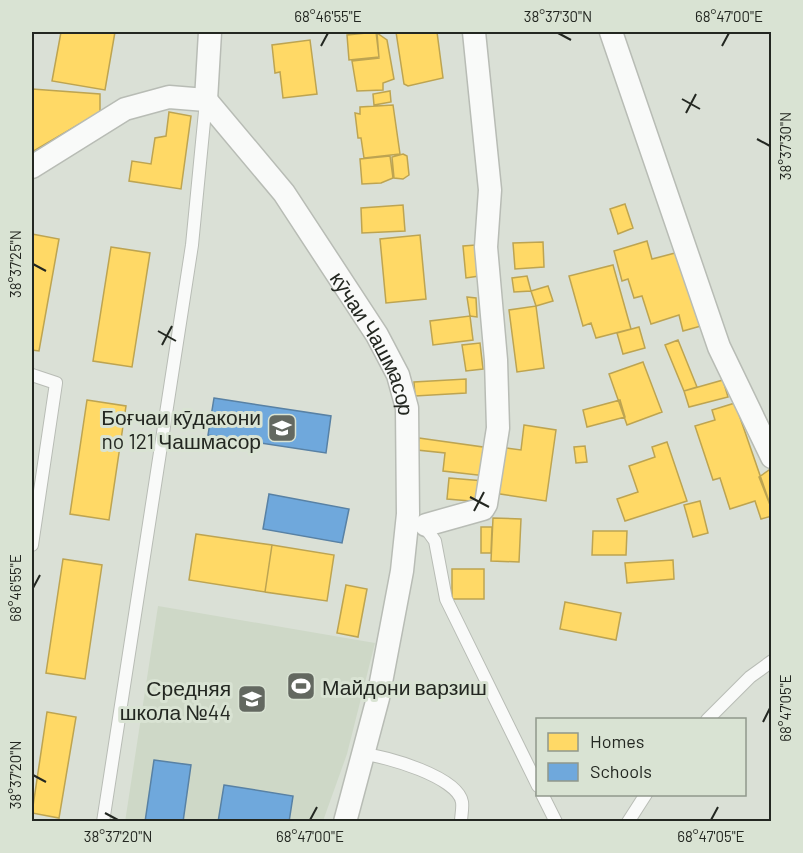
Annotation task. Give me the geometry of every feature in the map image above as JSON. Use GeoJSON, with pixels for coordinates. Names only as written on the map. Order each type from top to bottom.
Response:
{"type":"FeatureCollection","features":[{"type":"Feature","properties":{"kind":"street"},"geometry":{"type":"LineString","coordinates":[[32,167],[125,109],[169,97],[206,100],[210,32]]}},
{"type":"Feature","properties":{"kind":"street"},"geometry":{"type":"LineString","coordinates":[[417,520],[483,509],[486,504],[498,428],[496,360],[486,247],[490,190],[474,32]]}},
{"type":"Feature","properties":{"kind":"street"},"geometry":{"type":"LineString","coordinates":[[611,32],[719,347],[771,457]]}},
{"type":"Feature","properties":{"kind":"street","name":"кӯчаи Чашмасор"},"geometry":{"type":"LineString","coordinates":[[206,100],[284,193],[377,335],[398,375],[407,408],[417,520],[402,571],[378,698],[345,822]]}},
{"type":"Feature","properties":{"kind":"lane"},"geometry":{"type":"LineString","coordinates":[[103,822],[192,245],[206,100]]}},
{"type":"Feature","properties":{"kind":"lane"},"geometry":{"type":"LineString","coordinates":[[32,375],[56,383],[32,545]]}},
{"type":"Feature","properties":{"kind":"lane"},"geometry":{"type":"LineString","coordinates":[[417,520],[435,541],[446,599],[536,784]]}},
{"type":"Feature","properties":{"kind":"lane"},"geometry":{"type":"LineString","coordinates":[[709,718],[750,677],[771,661]]}},
{"type":"Feature","properties":{"kind":"lane"},"geometry":{"type":"LineString","coordinates":[[363,754],[381,755],[440,779],[454,788],[462,802],[461,822]]}},
{"type":"Feature","properties":{"kind":"lane"},"geometry":{"type":"LineString","coordinates":[[543,796],[556,822]]}},
{"type":"Feature","properties":{"kind":"lane"},"geometry":{"type":"LineString","coordinates":[[628,822],[645,796]]}},
{"type":"Feature","properties":{"kind":"shaded area","name":"Средняя школа №44"},"geometry":{"type":"Polygon","coordinates":[[[158,606],[375,643],[347,754],[323,821],[125,822],[158,606]]]}},
{"type":"Feature","properties":{"kind":"building: Homes"},"geometry":{"type":"Polygon","coordinates":[[[61,32],[115,32],[105,90],[52,81],[61,32]]]}},
{"type":"Feature","properties":{"kind":"building: Homes"},"geometry":{"type":"Polygon","coordinates":[[[376,32],[379,57],[349,60],[347,35],[376,32]]]}},
{"type":"Feature","properties":{"kind":"building: Homes"},"geometry":{"type":"Polygon","coordinates":[[[396,32],[437,32],[443,78],[408,86],[404,84],[396,32]]]}},
{"type":"Feature","properties":{"kind":"building: Homes"},"geometry":{"type":"Polygon","coordinates":[[[377,33],[387,40],[394,79],[383,83],[383,90],[357,91],[352,61],[379,58],[377,33]]]}},
{"type":"Feature","properties":{"kind":"building: Homes"},"geometry":{"type":"Polygon","coordinates":[[[310,40],[317,94],[283,98],[280,72],[275,73],[272,45],[310,40]]]}},
{"type":"Feature","properties":{"kind":"building: Homes"},"geometry":{"type":"Polygon","coordinates":[[[32,89],[100,94],[100,112],[32,152],[32,89]]]}},
{"type":"Feature","properties":{"kind":"building: Homes"},"geometry":{"type":"Polygon","coordinates":[[[390,91],[391,102],[374,105],[373,94],[390,91]]]}},
{"type":"Feature","properties":{"kind":"building: Homes"},"geometry":{"type":"Polygon","coordinates":[[[393,105],[400,154],[364,158],[361,138],[358,138],[355,113],[360,114],[360,107],[393,105]]]}},
{"type":"Feature","properties":{"kind":"building: Homes"},"geometry":{"type":"Polygon","coordinates":[[[169,112],[191,116],[181,189],[129,181],[132,161],[151,164],[155,138],[166,136],[169,112]]]}},
{"type":"Feature","properties":{"kind":"building: Homes"},"geometry":{"type":"Polygon","coordinates":[[[403,154],[407,156],[409,175],[403,179],[394,178],[392,157],[403,154]]]}},
{"type":"Feature","properties":{"kind":"building: Homes"},"geometry":{"type":"Polygon","coordinates":[[[390,156],[393,178],[381,183],[362,184],[360,159],[390,156]]]}},
{"type":"Feature","properties":{"kind":"building: Homes"},"geometry":{"type":"Polygon","coordinates":[[[625,204],[633,228],[618,234],[610,209],[625,204]]]}},
{"type":"Feature","properties":{"kind":"building: Homes"},"geometry":{"type":"Polygon","coordinates":[[[403,205],[405,231],[362,233],[361,208],[403,205]]]}},
{"type":"Feature","properties":{"kind":"building: Homes"},"geometry":{"type":"Polygon","coordinates":[[[32,234],[59,239],[39,351],[32,350],[32,234]]]}},
{"type":"Feature","properties":{"kind":"building: Homes"},"geometry":{"type":"Polygon","coordinates":[[[420,235],[426,299],[386,303],[380,239],[420,235]]]}},
{"type":"Feature","properties":{"kind":"building: Homes"},"geometry":{"type":"Polygon","coordinates":[[[647,241],[652,259],[679,252],[701,326],[683,331],[679,315],[651,324],[642,296],[634,298],[628,279],[622,281],[614,251],[647,241]]]}},
{"type":"Feature","properties":{"kind":"building: Homes"},"geometry":{"type":"Polygon","coordinates":[[[543,242],[544,267],[515,269],[513,243],[543,242]]]}},
{"type":"Feature","properties":{"kind":"building: Homes"},"geometry":{"type":"Polygon","coordinates":[[[476,245],[479,276],[466,278],[463,246],[476,245]]]}},
{"type":"Feature","properties":{"kind":"building: Homes"},"geometry":{"type":"Polygon","coordinates":[[[111,247],[150,253],[132,367],[93,361],[111,247]]]}},
{"type":"Feature","properties":{"kind":"building: Homes"},"geometry":{"type":"Polygon","coordinates":[[[613,265],[631,329],[596,338],[591,323],[583,326],[569,276],[613,265]]]}},
{"type":"Feature","properties":{"kind":"building: Homes"},"geometry":{"type":"Polygon","coordinates":[[[527,276],[531,291],[514,292],[512,278],[527,276]]]}},
{"type":"Feature","properties":{"kind":"building: Homes"},"geometry":{"type":"Polygon","coordinates":[[[548,286],[553,301],[536,306],[531,291],[548,286]]]}},
{"type":"Feature","properties":{"kind":"building: Homes"},"geometry":{"type":"Polygon","coordinates":[[[467,297],[476,298],[477,317],[470,316],[467,297]]]}},
{"type":"Feature","properties":{"kind":"building: Homes"},"geometry":{"type":"Polygon","coordinates":[[[536,306],[544,368],[517,372],[509,310],[536,306]]]}},
{"type":"Feature","properties":{"kind":"building: Homes"},"geometry":{"type":"Polygon","coordinates":[[[470,316],[473,340],[433,345],[430,321],[470,316]]]}},
{"type":"Feature","properties":{"kind":"building: Homes"},"geometry":{"type":"Polygon","coordinates":[[[639,327],[645,348],[623,354],[617,333],[639,327]]]}},
{"type":"Feature","properties":{"kind":"building: Homes"},"geometry":{"type":"Polygon","coordinates":[[[678,340],[697,387],[684,391],[665,345],[678,340]]]}},
{"type":"Feature","properties":{"kind":"building: Homes"},"geometry":{"type":"Polygon","coordinates":[[[480,343],[483,369],[466,371],[462,345],[480,343]]]}},
{"type":"Feature","properties":{"kind":"building: Homes"},"geometry":{"type":"Polygon","coordinates":[[[643,362],[662,412],[627,425],[609,374],[643,362]]]}},
{"type":"Feature","properties":{"kind":"building: Homes"},"geometry":{"type":"Polygon","coordinates":[[[466,379],[466,393],[415,396],[414,382],[466,379]]]}},
{"type":"Feature","properties":{"kind":"building: Homes"},"geometry":{"type":"Polygon","coordinates":[[[723,380],[728,397],[689,407],[684,391],[723,380]]]}},
{"type":"Feature","properties":{"kind":"building: Homes"},"geometry":{"type":"Polygon","coordinates":[[[87,400],[126,406],[109,520],[70,514],[87,400]]]}},
{"type":"Feature","properties":{"kind":"building: Homes"},"geometry":{"type":"Polygon","coordinates":[[[620,400],[625,417],[587,427],[583,410],[620,400]]]}},
{"type":"Feature","properties":{"kind":"building: Homes"},"geometry":{"type":"Polygon","coordinates":[[[735,403],[772,510],[772,516],[761,519],[755,501],[730,509],[720,478],[713,480],[695,426],[715,420],[712,410],[735,403]]]}},
{"type":"Feature","properties":{"kind":"building: Homes"},"geometry":{"type":"Polygon","coordinates":[[[524,425],[556,430],[546,501],[494,493],[500,447],[521,450],[524,425]]]}},
{"type":"Feature","properties":{"kind":"building: Homes"},"geometry":{"type":"Polygon","coordinates":[[[419,438],[490,448],[486,476],[443,471],[445,453],[417,450],[419,438]]]}},
{"type":"Feature","properties":{"kind":"building: Homes"},"geometry":{"type":"Polygon","coordinates":[[[667,442],[687,501],[625,521],[617,499],[638,492],[629,466],[655,457],[652,447],[667,442]]]}},
{"type":"Feature","properties":{"kind":"building: Homes"},"geometry":{"type":"Polygon","coordinates":[[[585,446],[587,462],[576,463],[574,447],[585,446]]]}},
{"type":"Feature","properties":{"kind":"building: Homes"},"geometry":{"type":"Polygon","coordinates":[[[772,468],[772,510],[759,477],[772,468]]]}},
{"type":"Feature","properties":{"kind":"building: Homes"},"geometry":{"type":"Polygon","coordinates":[[[449,478],[484,481],[482,502],[447,499],[449,478]]]}},
{"type":"Feature","properties":{"kind":"building: Homes"},"geometry":{"type":"Polygon","coordinates":[[[700,501],[708,533],[693,537],[684,505],[700,501]]]}},
{"type":"Feature","properties":{"kind":"building: Homes"},"geometry":{"type":"Polygon","coordinates":[[[493,518],[521,519],[519,562],[491,561],[493,518]]]}},
{"type":"Feature","properties":{"kind":"building: Homes"},"geometry":{"type":"Polygon","coordinates":[[[481,527],[492,527],[491,553],[481,553],[481,527]]]}},
{"type":"Feature","properties":{"kind":"building: Homes"},"geometry":{"type":"Polygon","coordinates":[[[593,531],[627,531],[626,555],[592,555],[593,531]]]}},
{"type":"Feature","properties":{"kind":"building: Homes"},"geometry":{"type":"Polygon","coordinates":[[[196,534],[272,545],[265,592],[189,580],[196,534]]]}},
{"type":"Feature","properties":{"kind":"building: Homes"},"geometry":{"type":"Polygon","coordinates":[[[272,545],[334,555],[327,601],[265,592],[272,545]]]}},
{"type":"Feature","properties":{"kind":"building: Homes"},"geometry":{"type":"Polygon","coordinates":[[[63,559],[102,565],[85,679],[46,673],[63,559]]]}},
{"type":"Feature","properties":{"kind":"building: Homes"},"geometry":{"type":"Polygon","coordinates":[[[673,560],[674,579],[627,583],[625,563],[673,560]]]}},
{"type":"Feature","properties":{"kind":"building: Homes"},"geometry":{"type":"Polygon","coordinates":[[[452,569],[484,569],[484,599],[452,599],[452,569]]]}},
{"type":"Feature","properties":{"kind":"building: Homes"},"geometry":{"type":"Polygon","coordinates":[[[346,585],[367,589],[358,637],[337,633],[346,585]]]}},
{"type":"Feature","properties":{"kind":"building: Homes"},"geometry":{"type":"Polygon","coordinates":[[[565,602],[621,613],[616,640],[560,629],[565,602]]]}},
{"type":"Feature","properties":{"kind":"building: Homes"},"geometry":{"type":"Polygon","coordinates":[[[47,712],[76,717],[59,818],[32,813],[47,712]]]}},
{"type":"Feature","properties":{"kind":"building: Schools"},"geometry":{"type":"Polygon","coordinates":[[[214,398],[331,416],[326,453],[208,435],[214,398]]]}},
{"type":"Feature","properties":{"kind":"building: Schools"},"geometry":{"type":"Polygon","coordinates":[[[269,494],[349,509],[342,543],[263,529],[269,494]]]}},
{"type":"Feature","properties":{"kind":"building: Schools"},"geometry":{"type":"Polygon","coordinates":[[[154,760],[191,765],[183,822],[145,822],[154,760]]]}},
{"type":"Feature","properties":{"kind":"building: Schools"},"geometry":{"type":"Polygon","coordinates":[[[224,785],[293,796],[289,822],[218,822],[224,785]]]}},
{"type":"Feature","properties":{"kind":"place","name":"Боғчаи кӯдакони no 121 Чашмасор"},"geometry":{"type":"Point","coordinates":[282,428]}},
{"type":"Feature","properties":{"kind":"place","name":"Майдони варзиш"},"geometry":{"type":"Point","coordinates":[301,686]}},
{"type":"Feature","properties":{"kind":"place","name":"Средняя школа №44"},"geometry":{"type":"Point","coordinates":[252,699]}}]}
